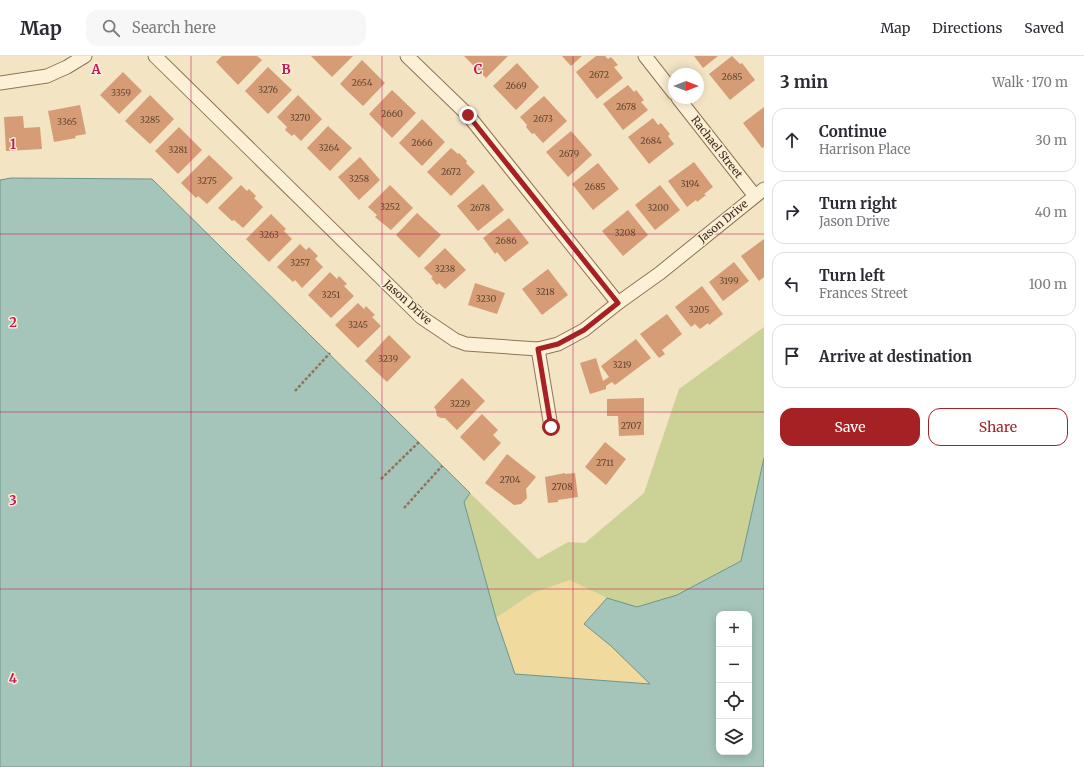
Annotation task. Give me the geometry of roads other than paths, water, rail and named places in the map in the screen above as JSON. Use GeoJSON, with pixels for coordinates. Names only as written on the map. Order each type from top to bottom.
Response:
{"type":"FeatureCollection","features":[{"type":"Feature","properties":{"kind":"street"},"geometry":{"type":"LineString","coordinates":[[0,83],[47,76],[67,67],[85,56]]}},
{"type":"Feature","properties":{"kind":"street","name":"Jason Drive"},"geometry":{"type":"LineString","coordinates":[[156,56],[421,317],[455,340],[466,344],[538,349],[558,344],[584,330],[660,273],[760,192]]}},
{"type":"Feature","properties":{"kind":"street"},"geometry":{"type":"LineString","coordinates":[[406,56],[468,115],[618,303]]}},
{"type":"Feature","properties":{"kind":"street"},"geometry":{"type":"LineString","coordinates":[[645,56],[668,85]]}},
{"type":"Feature","properties":{"kind":"street","name":"Rachael Street"},"geometry":{"type":"LineString","coordinates":[[683,104],[760,192]]}},
{"type":"Feature","properties":{"kind":"street"},"geometry":{"type":"LineString","coordinates":[[538,349],[551,427]]}},
{"type":"Feature","properties":{"kind":"water"},"geometry":{"type":"Polygon","coordinates":[[[11,178],[152,179],[470,493],[464,502],[496,618],[515,674],[650,684],[611,646],[584,624],[607,598],[637,607],[677,595],[741,561],[764,458],[764,767],[0,767],[0,180],[11,178]]]}}]}
